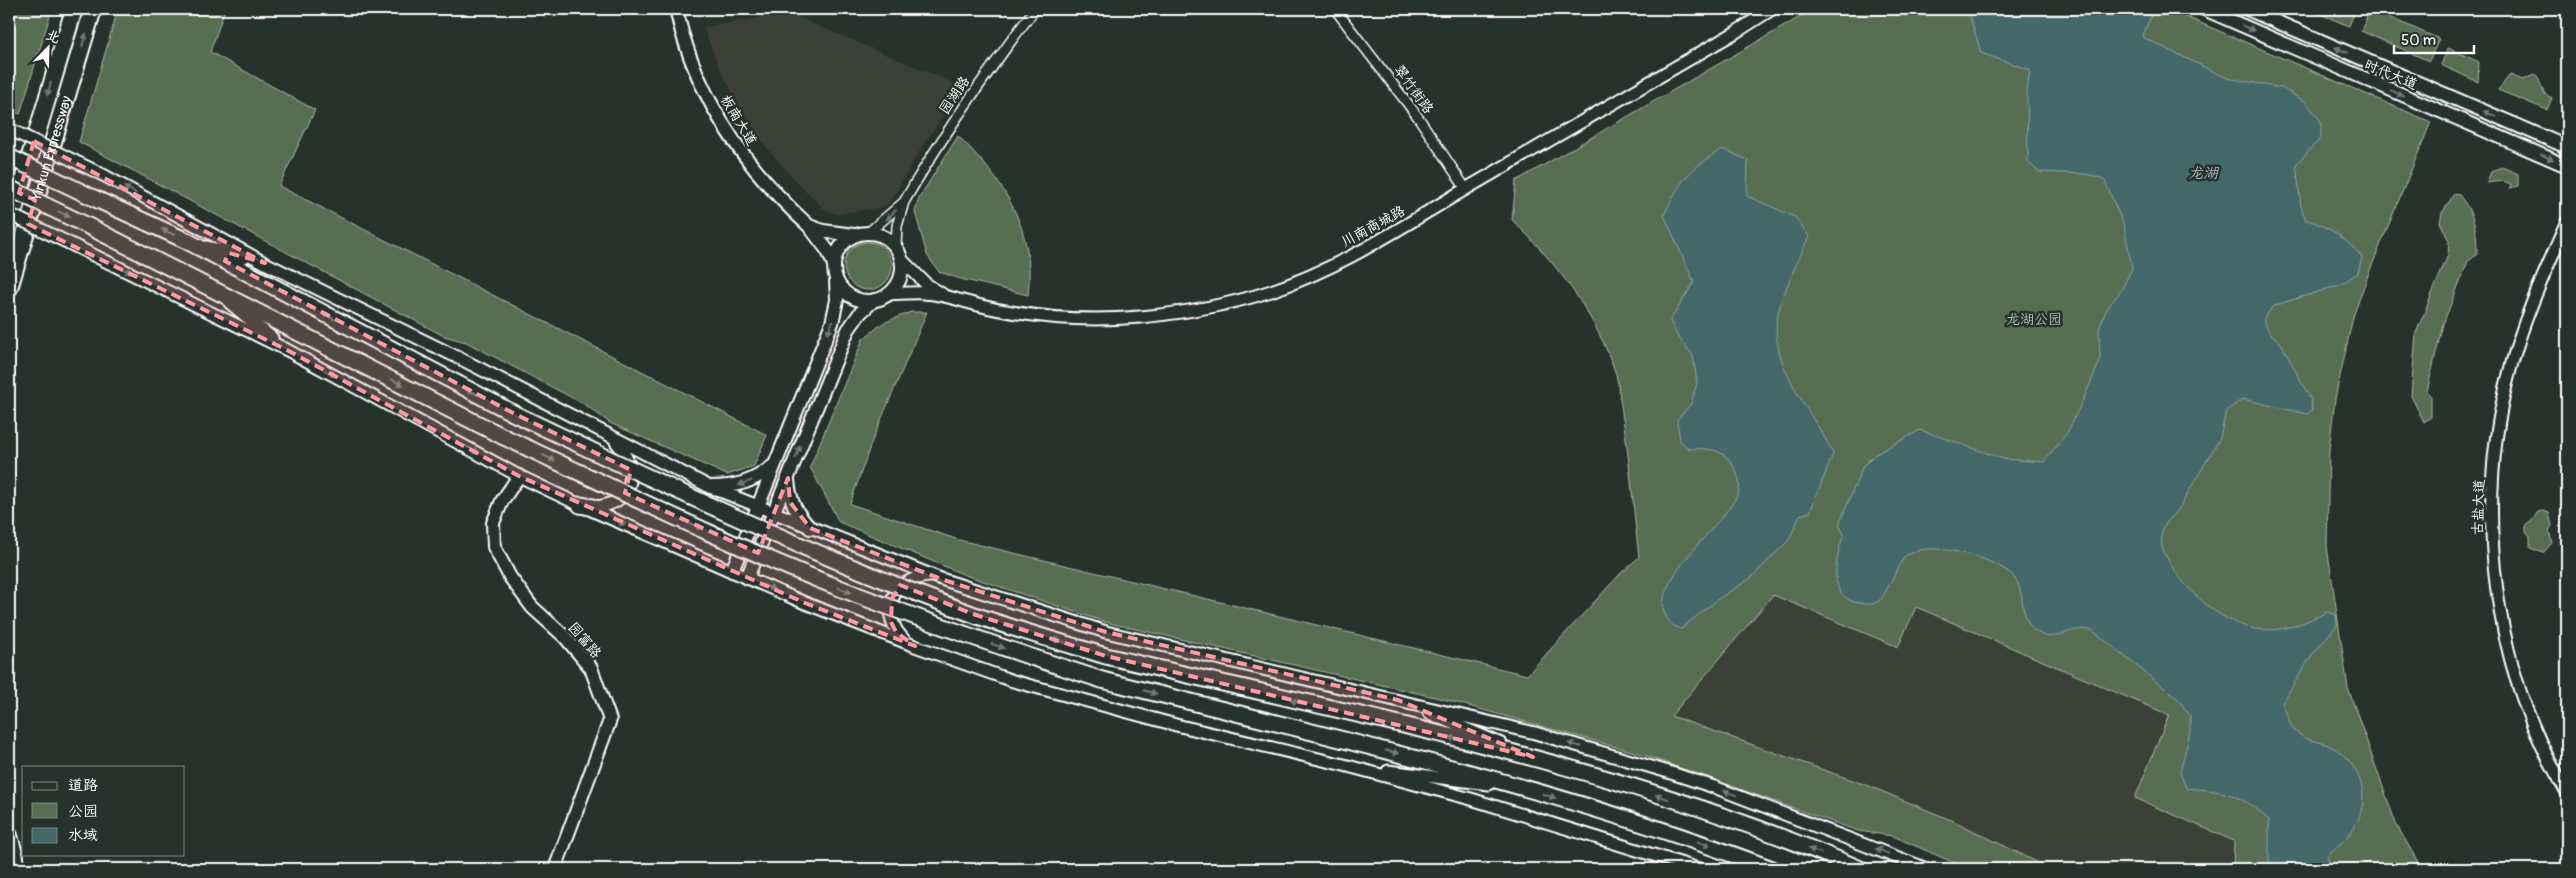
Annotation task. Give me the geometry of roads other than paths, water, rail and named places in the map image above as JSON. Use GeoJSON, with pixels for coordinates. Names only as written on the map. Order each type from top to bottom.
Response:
{"type":"FeatureCollection","features":[{"type":"Feature","properties":{"kind":"highway","name":"Yinkun Expressway"},"geometry":{"type":"LineString","coordinates":[[9,227],[74,9]]}},
{"type":"Feature","properties":{"kind":"highway","name":"Yinkun Expressway"},"geometry":{"type":"LineString","coordinates":[[9,288],[93,9]]}},
{"type":"Feature","properties":{"kind":"highway"},"geometry":{"type":"LineString","coordinates":[[9,157],[187,241],[515,414],[699,502],[973,614],[1106,656],[1533,757],[1707,811],[1860,869]]}},
{"type":"Feature","properties":{"kind":"highway"},"geometry":{"type":"LineString","coordinates":[[9,188],[210,287],[504,437],[690,524],[841,589],[967,636],[1102,680],[1415,758],[1524,788],[1700,842],[1772,869]]}},
{"type":"Feature","properties":{"kind":"highway"},"geometry":{"type":"LineString","coordinates":[[9,836],[15,857],[15,869]]}},
{"type":"Feature","properties":{"kind":"main road","name":"板南大道"},"geometry":{"type":"LineString","coordinates":[[676,9],[682,36],[694,70],[716,113],[747,162],[776,196],[809,226],[820,240],[834,265]]}},
{"type":"Feature","properties":{"kind":"main road","name":"时代大道"},"geometry":{"type":"LineString","coordinates":[[2204,9],[2567,166]]}},
{"type":"Feature","properties":{"kind":"main road","name":"时代大道"},"geometry":{"type":"LineString","coordinates":[[2247,9],[2567,147]]}},
{"type":"Feature","properties":{"kind":"main road"},"geometry":{"type":"LineString","coordinates":[[748,578],[848,330],[860,313],[874,300],[888,294],[898,283],[902,260],[896,246],[884,236],[869,232],[854,235],[822,231],[809,226]]}},
{"type":"Feature","properties":{"kind":"main road"},"geometry":{"type":"LineString","coordinates":[[732,571],[832,323],[837,300],[834,265],[838,250],[854,235]]}},
{"type":"Feature","properties":{"kind":"main road"},"geometry":{"type":"LineString","coordinates":[[836,280],[852,297],[874,300]]}},
{"type":"Feature","properties":{"kind":"main road"},"geometry":{"type":"LineString","coordinates":[[710,487],[746,484],[760,477],[775,464]]}},
{"type":"Feature","properties":{"kind":"main road","name":"园富路"},"geometry":{"type":"LineString","coordinates":[[519,476],[502,501],[493,523],[494,547],[510,577],[532,607],[565,636],[591,668],[610,720],[555,869]]}},
{"type":"Feature","properties":{"kind":"main road"},"geometry":{"type":"LineString","coordinates":[[788,478],[790,502],[796,513],[810,528]]}},
{"type":"Feature","properties":{"kind":"street","name":"园湖路"},"geometry":{"type":"LineString","coordinates":[[904,202],[936,146],[976,86],[1035,9]]}},
{"type":"Feature","properties":{"kind":"street","name":"翠竹街路"},"geometry":{"type":"LineString","coordinates":[[1335,9],[1418,117],[1466,189]]}},
{"type":"Feature","properties":{"kind":"street","name":"川南商城路"},"geometry":{"type":"LineString","coordinates":[[888,294],[920,292],[1007,312],[1096,319],[1139,317],[1227,304],[1273,290],[1314,274],[1393,232],[1736,32],[1772,9]]}},
{"type":"Feature","properties":{"kind":"street"},"geometry":{"type":"LineString","coordinates":[[9,129],[105,176],[266,263],[463,360],[614,440],[710,487],[773,514],[941,579]]}},
{"type":"Feature","properties":{"kind":"street"},"geometry":{"type":"LineString","coordinates":[[869,232],[885,221],[904,202]]}},
{"type":"Feature","properties":{"kind":"street"},"geometry":{"type":"LineString","coordinates":[[896,246],[897,226],[904,202]]}},
{"type":"Feature","properties":{"kind":"street"},"geometry":{"type":"LineString","coordinates":[[9,214],[287,350],[519,476],[748,578],[915,646],[1013,682],[1176,726],[1344,765],[1470,799],[1699,869]]}},
{"type":"Feature","properties":{"kind":"street","name":"古盐大道"},"geometry":{"type":"LineString","coordinates":[[2567,222],[2525,323],[2509,372],[2495,457],[2492,535],[2504,630],[2518,680],[2535,729],[2567,792]]}},
{"type":"Feature","properties":{"kind":"street"},"geometry":{"type":"LineString","coordinates":[[187,241],[266,263]]}},
{"type":"Feature","properties":{"kind":"street"},"geometry":{"type":"LineString","coordinates":[[902,260],[926,284],[943,296]]}},
{"type":"Feature","properties":{"kind":"street"},"geometry":{"type":"LineString","coordinates":[[210,287],[287,350]]}},
{"type":"Feature","properties":{"kind":"street"},"geometry":{"type":"LineString","coordinates":[[586,506],[605,506],[616,502],[625,494],[630,483],[632,471],[629,459],[614,440]]}},
{"type":"Feature","properties":{"kind":"street"},"geometry":{"type":"LineString","coordinates":[[915,646],[905,641],[896,632],[891,622],[890,610],[892,599],[907,581],[918,577],[930,576],[1106,632],[1535,734],[1665,771],[1807,822],[1927,869]]}},
{"type":"Feature","properties":{"kind":"street"},"geometry":{"type":"LineString","coordinates":[[1398,700],[1533,757]]}},
{"type":"Feature","properties":{"kind":"street"},"geometry":{"type":"LineString","coordinates":[[1344,765],[1524,788]]}},
{"type":"Feature","properties":{"kind":"water","name":"龙湖"},"geometry":{"type":"Polygon","coordinates":[[[1968,9],[2154,9],[2142,37],[2227,78],[2282,88],[2307,103],[2321,121],[2321,138],[2296,164],[2301,207],[2306,220],[2323,226],[2337,234],[2362,257],[2358,273],[2340,285],[2273,306],[2263,320],[2270,333],[2281,343],[2311,400],[2312,410],[2307,414],[2243,399],[2226,411],[2220,438],[2178,510],[2162,528],[2161,542],[2162,548],[2171,564],[2193,592],[2206,605],[2237,623],[2269,630],[2292,626],[2327,612],[2336,615],[2337,625],[2312,655],[2282,703],[2289,722],[2295,731],[2309,740],[2330,746],[2342,754],[2358,775],[2362,787],[2363,800],[2361,812],[2355,825],[2345,840],[2327,855],[2332,869],[2269,869],[2269,820],[2258,810],[2239,798],[2222,792],[2186,788],[2180,772],[2190,732],[2190,716],[2178,699],[2092,630],[2079,630],[2054,636],[2045,636],[2033,629],[2025,615],[2018,584],[2014,577],[1997,565],[1960,552],[1924,549],[1905,556],[1882,598],[1874,603],[1863,604],[1849,600],[1842,594],[1837,585],[1836,564],[1844,534],[1839,525],[1863,466],[1874,455],[1920,430],[2004,459],[2044,462],[2067,433],[2082,402],[2100,361],[2099,329],[2107,308],[2121,291],[2132,268],[2124,226],[2104,179],[2087,174],[2039,172],[2028,162],[2027,91],[2030,70],[1981,53],[1968,9]]]}},
{"type":"Feature","properties":{"kind":"water"},"geometry":{"type":"Polygon","coordinates":[[[1722,149],[1748,160],[1747,196],[1795,217],[1809,236],[1780,306],[1776,326],[1777,344],[1797,393],[1833,454],[1810,512],[1800,515],[1789,540],[1751,578],[1718,599],[1681,629],[1673,625],[1667,618],[1663,604],[1667,589],[1690,554],[1731,506],[1738,494],[1739,486],[1735,469],[1727,457],[1717,451],[1689,449],[1680,441],[1677,420],[1691,404],[1697,383],[1693,355],[1678,337],[1670,321],[1694,282],[1664,215],[1675,193],[1693,170],[1722,149]]]}},
{"type":"Feature","properties":{"kind":"park label","name":"龙湖公园"},"geometry":{"type":"Point","coordinates":[2034,319]}}]}
